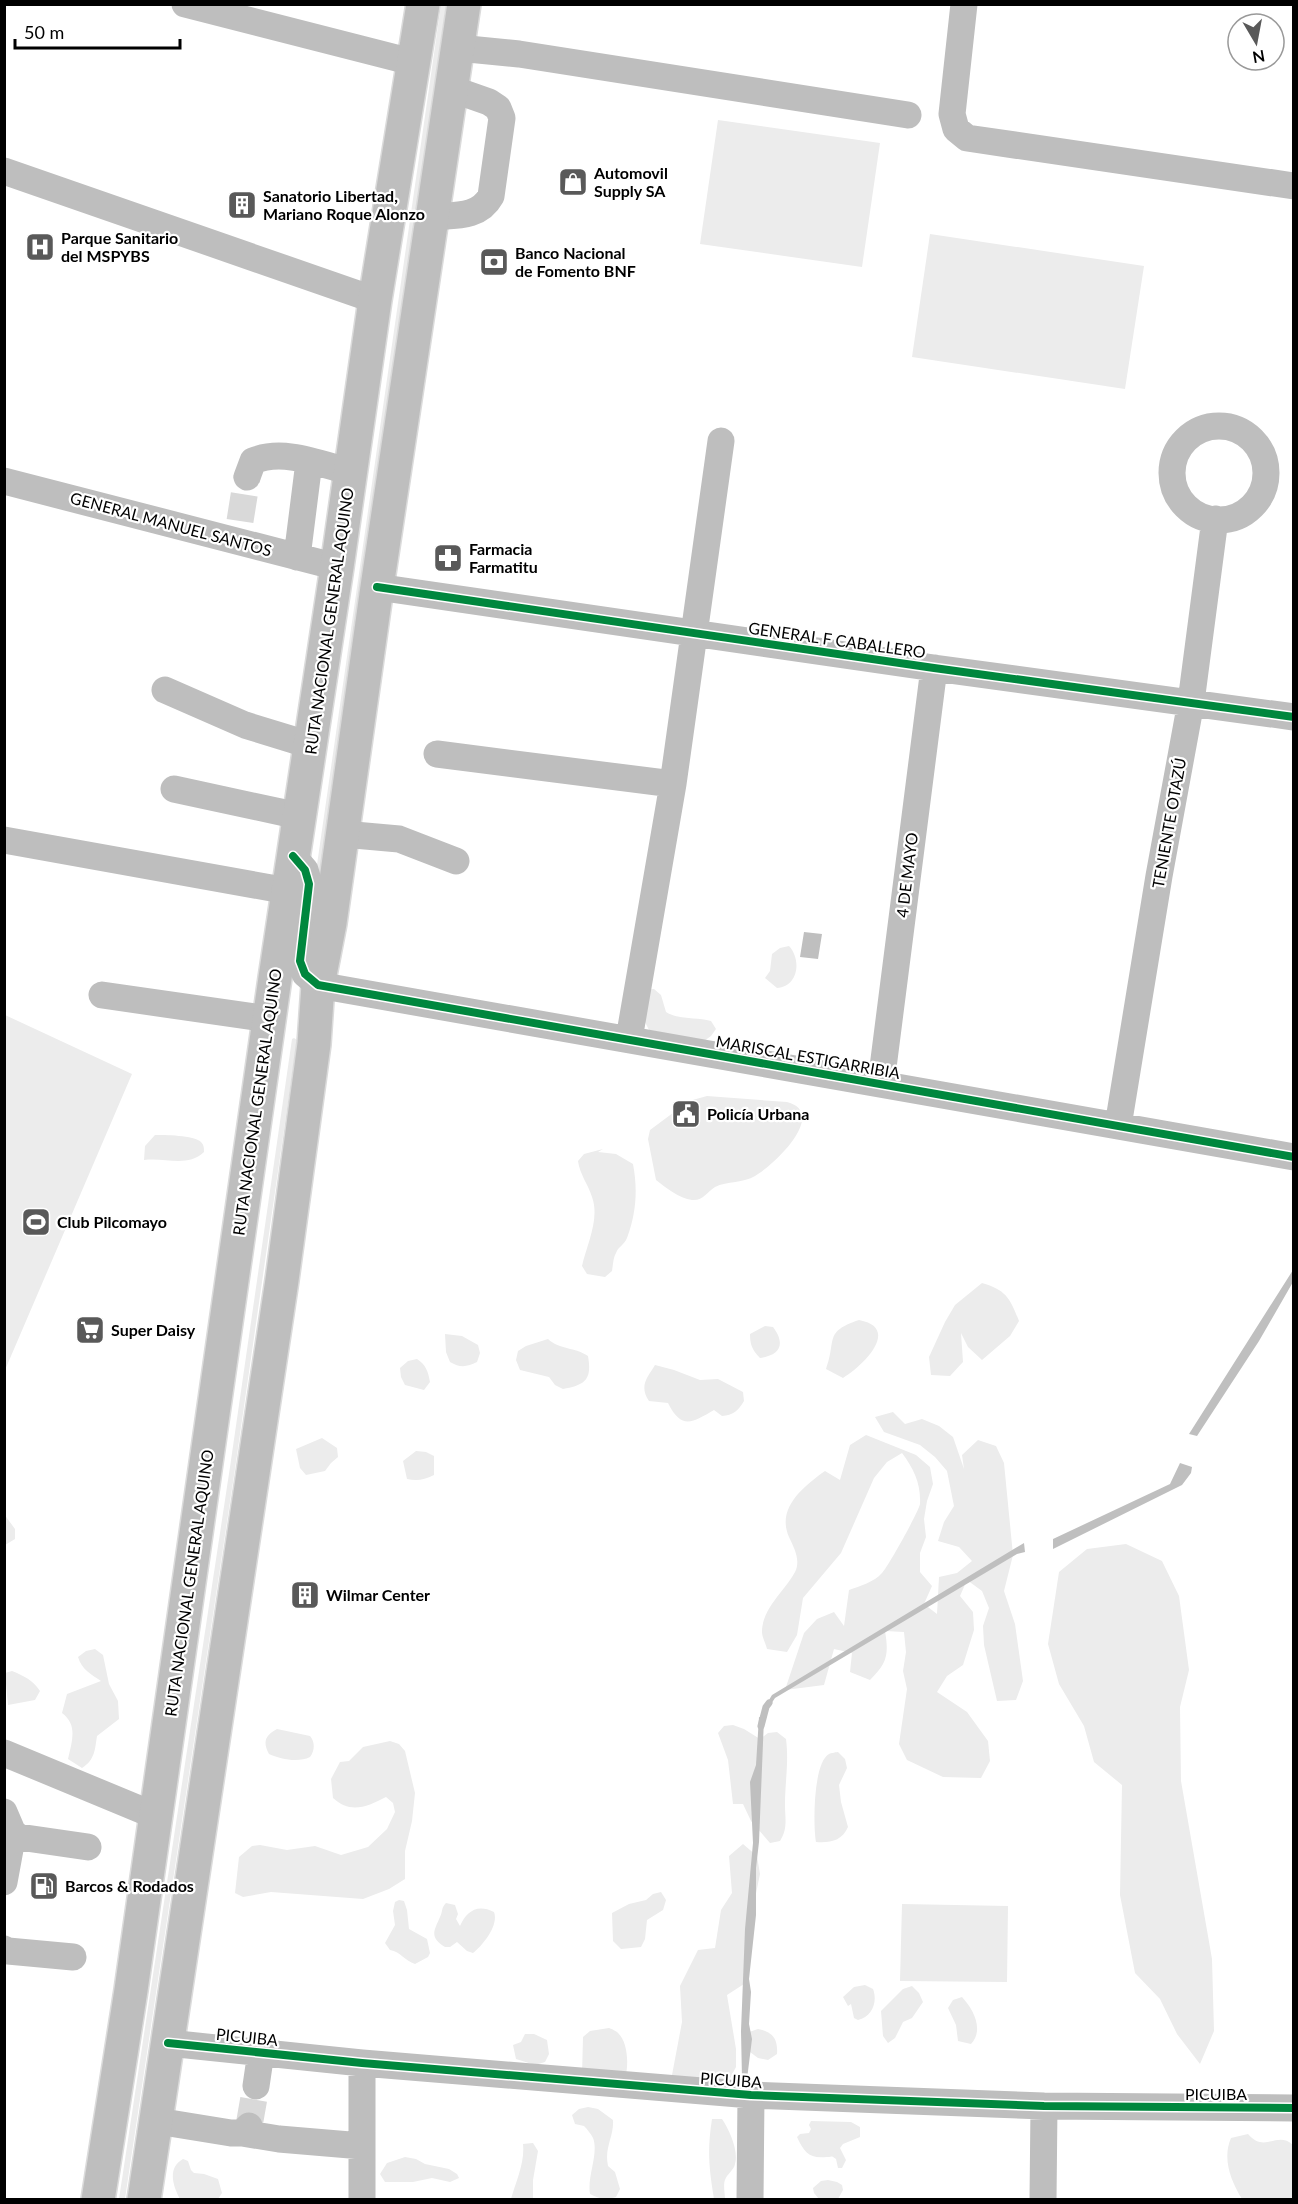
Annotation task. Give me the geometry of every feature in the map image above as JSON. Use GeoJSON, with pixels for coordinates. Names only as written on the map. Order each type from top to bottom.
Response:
{"type":"FeatureCollection","features":[{"type":"Feature","properties":{"kind":"highway","name":"RUTA NACIONAL GENERAL AQUINO"},"geometry":{"type":"LineString","coordinates":[[98,2199],[131,1990],[263,1060],[375,300],[423,4]]}},
{"type":"Feature","properties":{"kind":"highway"},"geometry":{"type":"LineString","coordinates":[[144,2199],[282,1280],[314,1044],[318,985],[330,923],[377,587],[465,4]]}},
{"type":"Feature","properties":{"kind":"highway"},"geometry":{"type":"LineString","coordinates":[[263,1060],[287,1034],[294,1000],[318,985]]}},
{"type":"Feature","properties":{"kind":"street"},"geometry":{"type":"LineString","coordinates":[[185,4],[412,62]]}},
{"type":"Feature","properties":{"kind":"street"},"geometry":{"type":"LineString","coordinates":[[964,4],[952,114],[956,129],[967,138],[1293,186]]}},
{"type":"Feature","properties":{"kind":"street"},"geometry":{"type":"LineString","coordinates":[[458,48],[519,54],[908,115]]}},
{"type":"Feature","properties":{"kind":"street"},"geometry":{"type":"LineString","coordinates":[[432,217],[474,213],[485,207],[491,196],[502,118],[498,108],[489,102],[452,89]]}},
{"type":"Feature","properties":{"kind":"street"},"geometry":{"type":"LineString","coordinates":[[4,171],[375,300]]}},
{"type":"Feature","properties":{"kind":"street"},"geometry":{"type":"LineString","coordinates":[[629,1039],[674,784],[721,441]]}},
{"type":"Feature","properties":{"kind":"street"},"geometry":{"type":"LineString","coordinates":[[247,477],[253,461],[264,456],[277,455],[351,472]]}},
{"type":"Feature","properties":{"kind":"street"},"geometry":{"type":"LineString","coordinates":[[297,557],[309,462]]}},
{"type":"Feature","properties":{"kind":"street","name":"GENERAL MANUEL SANTOS"},"geometry":{"type":"LineString","coordinates":[[4,481],[237,531],[297,557],[337,567]]}},
{"type":"Feature","properties":{"kind":"street","name":"TENIENTE OTAZÚ"},"geometry":{"type":"LineString","coordinates":[[1118,1126],[1159,876],[1191,702],[1215,519]]}},
{"type":"Feature","properties":{"kind":"street","name":"GENERAL F CABALLERO"},"geometry":{"type":"LineString","coordinates":[[377,587],[934,668],[1293,717]]}},
{"type":"Feature","properties":{"kind":"street","name":"4 DE MAYO"},"geometry":{"type":"LineString","coordinates":[[881,1083],[934,668]]}},
{"type":"Feature","properties":{"kind":"street"},"geometry":{"type":"LineString","coordinates":[[165,690],[245,725],[310,746]]}},
{"type":"Feature","properties":{"kind":"street"},"geometry":{"type":"LineString","coordinates":[[437,754],[674,784]]}},
{"type":"Feature","properties":{"kind":"street"},"geometry":{"type":"LineString","coordinates":[[174,789],[299,816]]}},
{"type":"Feature","properties":{"kind":"street"},"geometry":{"type":"LineString","coordinates":[[343,834],[399,839],[456,861]]}},
{"type":"Feature","properties":{"kind":"street"},"geometry":{"type":"LineString","coordinates":[[4,840],[288,891]]}},
{"type":"Feature","properties":{"kind":"street"},"geometry":{"type":"LineString","coordinates":[[293,856],[305,870],[309,884],[300,961],[305,975],[318,985]]}},
{"type":"Feature","properties":{"kind":"street","name":"MARISCAL ESTIGARRIBIA"},"geometry":{"type":"LineString","coordinates":[[318,985],[1293,1157]]}},
{"type":"Feature","properties":{"kind":"street"},"geometry":{"type":"LineString","coordinates":[[102,995],[269,1019]]}},
{"type":"Feature","properties":{"kind":"street"},"geometry":{"type":"LineString","coordinates":[[4,1753],[156,1816]]}},
{"type":"Feature","properties":{"kind":"street"},"geometry":{"type":"LineString","coordinates":[[9,1823],[19,1837],[88,1847]]}},
{"type":"Feature","properties":{"kind":"street"},"geometry":{"type":"LineString","coordinates":[[4,1882],[9,1823]]}},
{"type":"Feature","properties":{"kind":"street"},"geometry":{"type":"LineString","coordinates":[[4,1949],[73,1958]]}},
{"type":"Feature","properties":{"kind":"street","name":"PICUIBA"},"geometry":{"type":"LineString","coordinates":[[168,2043],[362,2063],[751,2095],[1044,2106],[1293,2108]]}},
{"type":"Feature","properties":{"kind":"street"},"geometry":{"type":"LineString","coordinates":[[256,2086],[261,2052]]}},
{"type":"Feature","properties":{"kind":"street"},"geometry":{"type":"LineString","coordinates":[[362,2063],[362,2199]]}},
{"type":"Feature","properties":{"kind":"street"},"geometry":{"type":"LineString","coordinates":[[750,2199],[751,2095]]}},
{"type":"Feature","properties":{"kind":"street"},"geometry":{"type":"LineString","coordinates":[[1043,2199],[1044,2106]]}},
{"type":"Feature","properties":{"kind":"street"},"geometry":{"type":"LineString","coordinates":[[156,2121],[231,2133],[245,2129],[279,2139],[362,2146]]}},
{"type":"Feature","properties":{"kind":"shaded area"},"geometry":{"type":"Polygon","coordinates":[[[441,5],[446,5],[312,934],[307,934],[441,5]]]}},
{"type":"Feature","properties":{"kind":"shaded area"},"geometry":{"type":"Polygon","coordinates":[[[718,120],[880,143],[862,267],[700,244],[718,120]]]}},
{"type":"Feature","properties":{"kind":"shaded area"},"geometry":{"type":"Polygon","coordinates":[[[930,234],[1144,266],[1125,389],[912,357],[930,234]]]}},
{"type":"Feature","properties":{"kind":"shaded area"},"geometry":{"type":"Polygon","coordinates":[[[804,932],[822,934],[818,959],[800,957],[804,932]]]}},
{"type":"Feature","properties":{"kind":"shaded area"},"geometry":{"type":"Polygon","coordinates":[[[789,946],[796,958],[796,972],[790,983],[777,988],[765,978],[770,971],[772,954],[780,948],[789,946]]]}},
{"type":"Feature","properties":{"kind":"shaded area"},"geometry":{"type":"Polygon","coordinates":[[[654,989],[661,995],[666,1012],[676,1016],[711,1021],[716,1029],[711,1036],[704,1041],[649,1030],[645,1022],[644,990],[654,989]]]}},
{"type":"Feature","properties":{"kind":"shaded area","name":"Club Pilcomayo"},"geometry":{"type":"Polygon","coordinates":[[[4,1015],[132,1074],[5,1370],[4,1015]]]}},
{"type":"Feature","properties":{"kind":"shaded area"},"geometry":{"type":"Polygon","coordinates":[[[292,1039],[297,1040],[235,1469],[125,2199],[119,2199],[230,1467],[292,1039]]]}},
{"type":"Feature","properties":{"kind":"shaded area"},"geometry":{"type":"Polygon","coordinates":[[[707,1096],[787,1102],[798,1108],[802,1117],[800,1128],[794,1139],[774,1162],[751,1178],[715,1187],[702,1198],[692,1200],[678,1195],[656,1180],[648,1139],[650,1130],[689,1101],[707,1096]]]}},
{"type":"Feature","properties":{"kind":"shaded area"},"geometry":{"type":"Polygon","coordinates":[[[155,1135],[192,1138],[203,1144],[204,1152],[190,1160],[183,1161],[144,1160],[145,1146],[155,1135]]]}},
{"type":"Feature","properties":{"kind":"shaded area"},"geometry":{"type":"Polygon","coordinates":[[[603,1149],[598,1152],[616,1154],[633,1164],[636,1193],[627,1238],[615,1255],[612,1271],[605,1277],[587,1274],[582,1266],[595,1214],[592,1197],[578,1161],[584,1154],[603,1149]]]}},
{"type":"Feature","properties":{"kind":"shaded area"},"geometry":{"type":"Polygon","coordinates":[[[1293,1270],[1293,1282],[1259,1341],[1197,1436],[1189,1434],[1293,1270]]]}},
{"type":"Feature","properties":{"kind":"shaded area"},"geometry":{"type":"Polygon","coordinates":[[[982,1283],[997,1289],[1006,1296],[1019,1321],[1010,1336],[982,1360],[968,1347],[961,1333],[963,1362],[950,1376],[931,1375],[929,1357],[945,1322],[955,1305],[982,1283]]]}},
{"type":"Feature","properties":{"kind":"shaded area"},"geometry":{"type":"Polygon","coordinates":[[[859,1320],[871,1324],[877,1331],[878,1339],[868,1357],[843,1378],[826,1369],[833,1338],[840,1329],[859,1320]]]}},
{"type":"Feature","properties":{"kind":"shaded area"},"geometry":{"type":"Polygon","coordinates":[[[765,1326],[773,1327],[780,1343],[779,1348],[772,1354],[760,1358],[752,1347],[750,1334],[765,1326]]]}},
{"type":"Feature","properties":{"kind":"shaded area"},"geometry":{"type":"Polygon","coordinates":[[[445,1334],[462,1336],[478,1345],[480,1353],[477,1362],[464,1366],[450,1362],[446,1352],[445,1334]]]}},
{"type":"Feature","properties":{"kind":"shaded area"},"geometry":{"type":"Polygon","coordinates":[[[548,1339],[557,1345],[588,1356],[589,1370],[586,1380],[563,1389],[555,1385],[549,1377],[520,1370],[516,1360],[518,1351],[548,1339]]]}},
{"type":"Feature","properties":{"kind":"shaded area"},"geometry":{"type":"Polygon","coordinates":[[[417,1359],[425,1366],[430,1382],[424,1390],[405,1385],[401,1377],[400,1368],[408,1361],[417,1359]]]}},
{"type":"Feature","properties":{"kind":"shaded area"},"geometry":{"type":"Polygon","coordinates":[[[655,1365],[700,1380],[718,1379],[743,1392],[744,1401],[737,1410],[729,1415],[722,1416],[714,1410],[700,1418],[688,1422],[683,1421],[673,1412],[668,1403],[649,1401],[646,1396],[645,1382],[655,1365]]]}},
{"type":"Feature","properties":{"kind":"shaded area"},"geometry":{"type":"Polygon","coordinates":[[[893,1412],[905,1424],[922,1419],[939,1426],[953,1437],[964,1469],[962,1455],[978,1440],[996,1446],[1004,1463],[1013,1555],[1004,1591],[1015,1624],[1023,1681],[1016,1700],[997,1701],[984,1645],[983,1626],[989,1608],[982,1591],[967,1580],[960,1596],[973,1612],[974,1630],[963,1665],[947,1676],[937,1692],[967,1712],[988,1741],[990,1761],[981,1778],[943,1777],[907,1760],[899,1744],[907,1689],[903,1671],[906,1652],[904,1632],[885,1631],[887,1646],[885,1658],[880,1669],[870,1680],[850,1672],[852,1653],[834,1649],[824,1685],[785,1690],[804,1633],[817,1619],[834,1612],[844,1626],[849,1590],[871,1581],[882,1573],[914,1517],[920,1504],[918,1483],[902,1453],[887,1462],[874,1478],[841,1553],[803,1598],[797,1635],[787,1652],[767,1649],[762,1632],[770,1607],[797,1568],[796,1554],[786,1526],[789,1507],[801,1491],[825,1471],[840,1480],[850,1445],[866,1435],[916,1455],[930,1467],[933,1484],[924,1519],[926,1537],[920,1553],[920,1572],[932,1586],[924,1604],[937,1614],[939,1577],[957,1573],[972,1561],[959,1547],[938,1541],[944,1522],[954,1506],[947,1471],[920,1445],[884,1432],[875,1417],[893,1412]]]}},
{"type":"Feature","properties":{"kind":"shaded area"},"geometry":{"type":"Polygon","coordinates":[[[322,1438],[337,1448],[338,1457],[325,1471],[306,1475],[300,1468],[296,1449],[322,1438]]]}},
{"type":"Feature","properties":{"kind":"shaded area"},"geometry":{"type":"Polygon","coordinates":[[[416,1451],[434,1456],[434,1475],[420,1480],[407,1479],[403,1461],[416,1451]]]}},
{"type":"Feature","properties":{"kind":"shaded area"},"geometry":{"type":"Polygon","coordinates":[[[1180,1463],[1192,1467],[1191,1473],[1182,1485],[1053,1549],[1053,1539],[1170,1484],[1180,1463]]]}},
{"type":"Feature","properties":{"kind":"shaded area"},"geometry":{"type":"Polygon","coordinates":[[[4,1514],[15,1529],[15,1539],[5,1545],[4,1514]]]}},
{"type":"Feature","properties":{"kind":"shaded area"},"geometry":{"type":"Polygon","coordinates":[[[1024,1543],[1025,1552],[1017,1554],[775,1698],[767,1710],[763,1710],[772,1695],[1024,1543]]]}},
{"type":"Feature","properties":{"kind":"shaded area"},"geometry":{"type":"Polygon","coordinates":[[[1126,1544],[1162,1561],[1179,1596],[1189,1670],[1180,1707],[1181,1781],[1212,1959],[1214,2031],[1200,2064],[1177,2034],[1160,1999],[1135,1973],[1120,1895],[1122,1785],[1094,1762],[1084,1726],[1059,1684],[1048,1644],[1059,1572],[1087,1549],[1126,1544]]]}},
{"type":"Feature","properties":{"kind":"shaded area"},"geometry":{"type":"Polygon","coordinates":[[[95,1649],[103,1655],[109,1684],[118,1701],[119,1719],[97,1736],[92,1758],[82,1768],[68,1759],[72,1728],[62,1713],[67,1694],[101,1681],[84,1668],[78,1657],[86,1651],[95,1649]]]}},
{"type":"Feature","properties":{"kind":"shaded area"},"geometry":{"type":"Polygon","coordinates":[[[12,1671],[28,1679],[37,1687],[40,1691],[35,1700],[8,1705],[5,1673],[12,1671]]]}},
{"type":"Feature","properties":{"kind":"shaded area"},"geometry":{"type":"Polygon","coordinates":[[[759,1717],[764,1718],[756,1868],[756,1915],[749,1979],[751,1992],[749,2024],[752,2039],[747,2079],[742,2078],[741,2031],[745,1929],[753,1843],[750,1782],[756,1765],[759,1717]]]}},
{"type":"Feature","properties":{"kind":"shaded area"},"geometry":{"type":"Polygon","coordinates":[[[733,1725],[760,1739],[768,1733],[777,1732],[786,1739],[786,1823],[780,1841],[770,1843],[751,1821],[743,1804],[733,1804],[728,1760],[718,1733],[724,1726],[733,1725]]]}},
{"type":"Feature","properties":{"kind":"shaded area"},"geometry":{"type":"Polygon","coordinates":[[[277,1729],[310,1736],[314,1746],[310,1757],[289,1760],[269,1754],[266,1739],[277,1729]]]}},
{"type":"Feature","properties":{"kind":"shaded area"},"geometry":{"type":"Polygon","coordinates":[[[390,1741],[399,1744],[405,1751],[415,1793],[412,1821],[405,1851],[405,1879],[389,1889],[363,1899],[271,1892],[243,1897],[235,1893],[239,1857],[252,1846],[260,1845],[287,1850],[315,1846],[341,1855],[368,1847],[387,1829],[395,1812],[393,1803],[386,1797],[365,1806],[346,1806],[333,1798],[331,1779],[340,1762],[349,1761],[363,1747],[390,1741]]]}},
{"type":"Feature","properties":{"kind":"shaded area"},"geometry":{"type":"Polygon","coordinates":[[[838,1752],[845,1759],[847,1768],[839,1785],[848,1827],[835,1840],[816,1842],[817,1781],[824,1760],[829,1754],[838,1752]]]}},
{"type":"Feature","properties":{"kind":"shaded area"},"geometry":{"type":"Polygon","coordinates":[[[743,1844],[757,1856],[760,1874],[748,1932],[744,1984],[727,1995],[736,2049],[736,2067],[727,2084],[690,2083],[672,2075],[682,2022],[680,1986],[698,1950],[715,1948],[721,1910],[732,1893],[729,1856],[743,1844]]]}},
{"type":"Feature","properties":{"kind":"shaded area"},"geometry":{"type":"Polygon","coordinates":[[[661,1892],[666,1900],[663,1910],[647,1920],[645,1939],[641,1947],[621,1949],[613,1941],[612,1913],[661,1892]]]}},
{"type":"Feature","properties":{"kind":"shaded area"},"geometry":{"type":"Polygon","coordinates":[[[404,1901],[409,1929],[427,1939],[430,1953],[428,1957],[415,1964],[390,1950],[385,1943],[395,1925],[393,1911],[395,1902],[404,1901]]]}},
{"type":"Feature","properties":{"kind":"shaded area"},"geometry":{"type":"Polygon","coordinates":[[[446,1903],[455,1905],[458,1914],[456,1919],[460,1926],[473,1910],[482,1908],[494,1912],[492,1929],[473,1953],[457,1942],[450,1947],[445,1947],[435,1937],[435,1930],[446,1903]]]}},
{"type":"Feature","properties":{"kind":"shaded area"},"geometry":{"type":"Polygon","coordinates":[[[902,1904],[1008,1906],[1007,1982],[900,1981],[902,1904]]]}},
{"type":"Feature","properties":{"kind":"shaded area"},"geometry":{"type":"Polygon","coordinates":[[[865,1985],[873,1989],[874,2004],[867,2016],[858,2020],[854,2018],[851,2004],[848,2006],[843,1997],[854,1987],[865,1985]]]}},
{"type":"Feature","properties":{"kind":"shaded area"},"geometry":{"type":"Polygon","coordinates":[[[912,1986],[919,1993],[923,2002],[912,2018],[903,2022],[895,2038],[888,2043],[883,2036],[881,2011],[903,1989],[912,1986]]]}},
{"type":"Feature","properties":{"kind":"shaded area"},"geometry":{"type":"Polygon","coordinates":[[[962,1997],[976,2020],[977,2033],[971,2044],[958,2041],[956,2025],[948,2008],[953,2000],[962,1997]]]}},
{"type":"Feature","properties":{"kind":"shaded area"},"geometry":{"type":"Polygon","coordinates":[[[609,2028],[618,2032],[626,2048],[625,2078],[582,2075],[583,2037],[590,2031],[609,2028]]]}},
{"type":"Feature","properties":{"kind":"shaded area"},"geometry":{"type":"Polygon","coordinates":[[[758,2029],[771,2034],[777,2044],[777,2054],[768,2060],[758,2058],[750,2052],[749,2032],[758,2029]]]}},
{"type":"Feature","properties":{"kind":"shaded area"},"geometry":{"type":"Polygon","coordinates":[[[525,2034],[534,2034],[547,2040],[549,2054],[545,2062],[535,2065],[516,2059],[513,2045],[521,2042],[525,2034]]]}},
{"type":"Feature","properties":{"kind":"shaded area"},"geometry":{"type":"Polygon","coordinates":[[[588,2107],[598,2109],[613,2120],[607,2159],[608,2166],[615,2172],[620,2189],[616,2197],[603,2198],[590,2194],[594,2158],[593,2138],[584,2126],[575,2124],[572,2115],[579,2109],[588,2107]]]}},
{"type":"Feature","properties":{"kind":"shaded area"},"geometry":{"type":"Polygon","coordinates":[[[712,2119],[722,2119],[736,2153],[734,2166],[724,2182],[725,2199],[714,2199],[709,2159],[712,2119]]]}},
{"type":"Feature","properties":{"kind":"shaded area"},"geometry":{"type":"Polygon","coordinates":[[[811,2121],[851,2122],[860,2127],[860,2137],[843,2144],[840,2148],[846,2160],[842,2168],[838,2168],[836,2159],[811,2156],[802,2147],[797,2137],[800,2134],[809,2133],[811,2121]]]}},
{"type":"Feature","properties":{"kind":"shaded area"},"geometry":{"type":"Polygon","coordinates":[[[1248,2134],[1260,2142],[1282,2140],[1293,2145],[1293,2199],[1242,2199],[1231,2177],[1227,2154],[1231,2138],[1248,2134]]]}},
{"type":"Feature","properties":{"kind":"shaded area"},"geometry":{"type":"Polygon","coordinates":[[[533,2143],[538,2151],[533,2180],[533,2199],[511,2199],[521,2165],[523,2144],[533,2143]]]}},
{"type":"Feature","properties":{"kind":"shaded area"},"geometry":{"type":"Polygon","coordinates":[[[405,2157],[449,2169],[459,2178],[450,2182],[432,2178],[413,2182],[385,2182],[380,2174],[387,2163],[405,2157]]]}},
{"type":"Feature","properties":{"kind":"shaded area"},"geometry":{"type":"Polygon","coordinates":[[[183,2159],[188,2161],[194,2173],[218,2179],[222,2193],[218,2199],[180,2199],[175,2189],[173,2172],[183,2159]]]}},
{"type":"Feature","properties":{"kind":"shaded area"},"geometry":{"type":"Polygon","coordinates":[[[828,2180],[842,2185],[843,2190],[838,2199],[819,2199],[814,2193],[813,2188],[821,2181],[828,2180]]]}},
{"type":"Feature","properties":{"kind":"waterway"},"geometry":{"type":"LineString","coordinates":[[761,1726],[769,1703]]}},
{"type":"Feature","properties":{"kind":"tunnel"},"geometry":{"type":"LineString","coordinates":[[240,521],[247,477]]}},
{"type":"Feature","properties":{"kind":"tunnel"},"geometry":{"type":"LineString","coordinates":[[249,2126],[256,2086]]}},
{"type":"Feature","properties":{"kind":"cycle path"},"geometry":{"type":"LineString","coordinates":[[377,587],[934,668],[1294,717]]}},
{"type":"Feature","properties":{"kind":"cycle path"},"geometry":{"type":"LineString","coordinates":[[293,856],[305,870],[309,884],[300,961],[305,974],[318,985],[1294,1157]]}},
{"type":"Feature","properties":{"kind":"cycle path"},"geometry":{"type":"LineString","coordinates":[[168,2043],[362,2063],[751,2095],[1044,2106],[1294,2108]]}},
{"type":"Feature","properties":{"kind":"place","name":"Automovil Supply SA"},"geometry":{"type":"Point","coordinates":[573,182]}},
{"type":"Feature","properties":{"kind":"place","name":"Sanatorio Libertad, Mariano Roque Alonzo"},"geometry":{"type":"Point","coordinates":[242,205]}},
{"type":"Feature","properties":{"kind":"place","name":"Parque Sanitario del MSPYBS"},"geometry":{"type":"Point","coordinates":[40,247]}},
{"type":"Feature","properties":{"kind":"place","name":"Banco Nacional de Fomento BNF"},"geometry":{"type":"Point","coordinates":[494,262]}},
{"type":"Feature","properties":{"kind":"place","name":"Farmacia Farmatitu"},"geometry":{"type":"Point","coordinates":[448,558]}},
{"type":"Feature","properties":{"kind":"place","name":"Policía Urbana"},"geometry":{"type":"Point","coordinates":[686,1114]}},
{"type":"Feature","properties":{"kind":"place","name":"Club Pilcomayo"},"geometry":{"type":"Point","coordinates":[36,1222]}},
{"type":"Feature","properties":{"kind":"place","name":"Super Daisy"},"geometry":{"type":"Point","coordinates":[90,1330]}},
{"type":"Feature","properties":{"kind":"place","name":"Wilmar Center"},"geometry":{"type":"Point","coordinates":[305,1595]}},
{"type":"Feature","properties":{"kind":"place","name":"Barcos & Rodados"},"geometry":{"type":"Point","coordinates":[44,1886]}}]}
